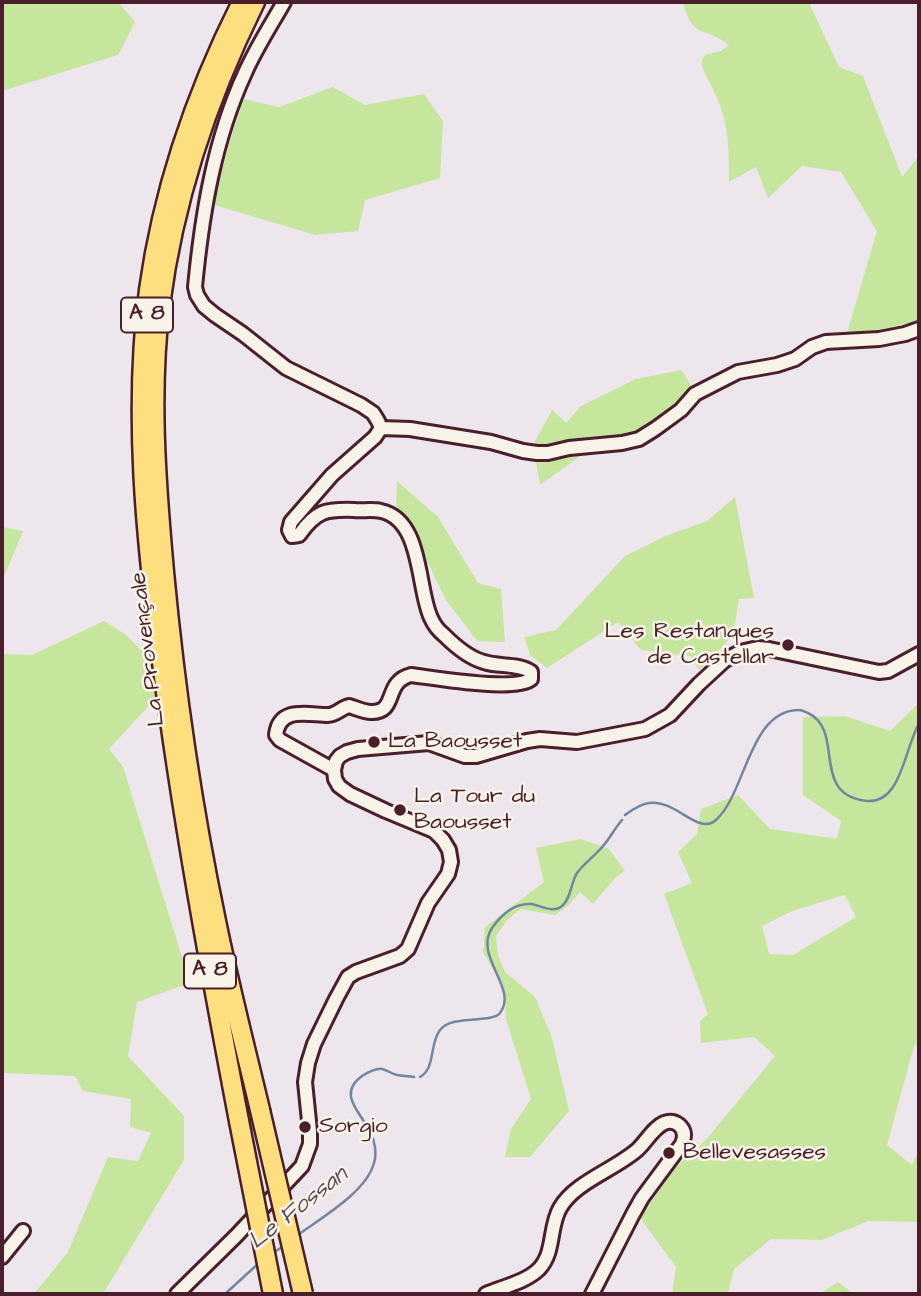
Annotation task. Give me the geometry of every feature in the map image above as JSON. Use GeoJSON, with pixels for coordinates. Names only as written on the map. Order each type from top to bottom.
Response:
{"type":"FeatureCollection","features":[{"type":"Feature","properties":{"kind":"highway","name":"La Provençale"},"geometry":{"type":"LineString","coordinates":[[242,2],[218,51],[184,139],[156,247],[144,338],[143,443],[149,549],[239,1121],[273,1294]]}},
{"type":"Feature","properties":{"kind":"highway","name":"La Provençale"},"geometry":{"type":"LineString","coordinates":[[165,642],[155,440],[160,307],[173,227],[184,182],[208,108],[255,2]]}},
{"type":"Feature","properties":{"kind":"highway","name":"La Provençale"},"geometry":{"type":"LineString","coordinates":[[191,819],[303,1294]]}},
{"type":"Feature","properties":{"kind":"street"},"geometry":{"type":"LineString","coordinates":[[284,2],[245,71],[229,112],[207,198],[195,287],[204,306],[215,315],[286,368],[373,413],[381,428]]}},
{"type":"Feature","properties":{"kind":"street"},"geometry":{"type":"LineString","coordinates":[[381,428],[410,429],[491,442],[537,453],[622,443],[639,439],[681,410],[695,394],[738,372],[795,359],[812,347],[826,342],[879,339],[919,329]]}},
{"type":"Feature","properties":{"kind":"street"},"geometry":{"type":"LineString","coordinates":[[334,769],[280,740],[276,735],[281,721],[299,713],[330,715],[349,706],[369,712],[379,711],[387,706],[396,684],[402,677],[411,675],[498,685],[525,684],[531,679],[530,672],[525,668],[482,662],[443,635],[429,615],[418,562],[408,534],[391,516],[381,511],[330,510],[310,520],[299,535],[292,536],[289,530],[291,522],[332,475],[375,437],[381,428]]}},
{"type":"Feature","properties":{"kind":"street"},"geometry":{"type":"LineString","coordinates":[[177,1294],[302,1166],[310,1144],[306,1082],[308,1063],[314,1044],[336,999],[348,977],[400,956],[408,949],[428,904],[448,874],[451,863],[449,850],[434,831],[350,794],[339,786],[334,769],[340,756],[358,749],[429,743],[465,756],[476,756],[527,741],[540,739],[577,742],[645,729],[670,715],[724,660],[740,652],[758,648],[878,672],[888,671],[919,654]]}},
{"type":"Feature","properties":{"kind":"street"},"geometry":{"type":"LineString","coordinates":[[486,1294],[537,1271],[545,1261],[555,1218],[575,1191],[637,1150],[663,1124],[677,1123],[684,1134],[682,1144],[633,1213],[592,1294]]}},
{"type":"Feature","properties":{"kind":"street"},"geometry":{"type":"LineString","coordinates":[[2,1257],[23,1231]]}},
{"type":"Feature","properties":{"kind":"green space"},"geometry":{"type":"Polygon","coordinates":[[[2,2],[118,2],[135,22],[118,55],[2,91],[2,2]]]}},
{"type":"Feature","properties":{"kind":"green space"},"geometry":{"type":"Polygon","coordinates":[[[683,2],[814,2],[810,5],[839,67],[863,76],[902,177],[919,156],[919,323],[847,333],[877,231],[841,172],[802,166],[768,198],[756,167],[729,182],[724,120],[718,100],[704,72],[702,60],[705,55],[721,51],[729,45],[695,27],[683,2]]]}},
{"type":"Feature","properties":{"kind":"green space"},"geometry":{"type":"Polygon","coordinates":[[[333,87],[365,105],[424,94],[443,121],[440,178],[365,200],[358,231],[315,235],[211,204],[243,99],[279,107],[333,87]]]}},
{"type":"Feature","properties":{"kind":"green space"},"geometry":{"type":"Polygon","coordinates":[[[681,370],[701,400],[684,415],[640,448],[582,455],[540,485],[533,445],[552,410],[566,423],[581,406],[636,379],[681,370]]]}},
{"type":"Feature","properties":{"kind":"green space"},"geometry":{"type":"Polygon","coordinates":[[[397,481],[438,517],[478,583],[501,589],[505,642],[477,641],[446,600],[416,538],[396,509],[397,481]]]}},
{"type":"Feature","properties":{"kind":"green space"},"geometry":{"type":"Polygon","coordinates":[[[735,497],[754,598],[739,599],[733,636],[699,670],[690,656],[641,650],[618,622],[547,668],[530,655],[524,637],[556,630],[625,556],[666,536],[707,521],[735,497]]]}},
{"type":"Feature","properties":{"kind":"green space"},"geometry":{"type":"Polygon","coordinates":[[[2,527],[23,531],[2,578],[2,527]]]}},
{"type":"Feature","properties":{"kind":"green space"},"geometry":{"type":"Polygon","coordinates":[[[104,621],[126,635],[150,659],[156,698],[109,749],[123,767],[190,983],[137,1002],[128,1056],[184,1116],[184,1160],[103,1294],[34,1294],[68,1252],[108,1157],[138,1161],[151,1133],[130,1127],[131,1099],[83,1091],[75,1076],[2,1073],[2,654],[32,655],[104,621]]]}},
{"type":"Feature","properties":{"kind":"green space"},"geometry":{"type":"Polygon","coordinates":[[[919,703],[919,1043],[914,1046],[887,1145],[912,1165],[919,1150],[919,1222],[868,1221],[822,1240],[771,1239],[734,1269],[729,1294],[672,1294],[676,1267],[640,1218],[674,1169],[705,1141],[775,1056],[754,1037],[701,1043],[700,1021],[708,1014],[664,894],[692,883],[678,852],[697,834],[701,809],[738,795],[770,829],[837,839],[841,821],[803,795],[803,717],[845,716],[890,731],[919,703]],[[845,895],[792,911],[762,926],[769,954],[793,955],[856,917],[845,895]]]}},
{"type":"Feature","properties":{"kind":"green space"},"geometry":{"type":"Polygon","coordinates":[[[581,839],[609,849],[625,871],[616,877],[593,904],[580,892],[569,905],[555,915],[521,909],[507,920],[496,936],[498,955],[505,972],[535,997],[552,1038],[569,1111],[530,1157],[505,1157],[511,1129],[531,1099],[506,1019],[504,988],[483,952],[485,927],[544,882],[536,848],[581,839]]]}},
{"type":"Feature","properties":{"kind":"green space"},"geometry":{"type":"Polygon","coordinates":[[[838,1282],[854,1294],[819,1294],[838,1282]]]}},
{"type":"Feature","properties":{"kind":"waterway","name":"Le Fossan"},"geometry":{"type":"LineString","coordinates":[[625,815],[636,807],[659,803],[702,824],[716,820],[735,792],[758,738],[769,724],[782,714],[798,710],[808,713],[819,722],[825,734],[833,775],[839,787],[849,796],[867,801],[878,799],[888,793],[897,780],[919,723]]}},
{"type":"Feature","properties":{"kind":"waterway","name":"Le Fossan"},"geometry":{"type":"LineString","coordinates":[[420,1077],[428,1068],[434,1042],[446,1025],[462,1020],[489,1018],[500,1013],[504,994],[488,950],[492,928],[508,911],[525,904],[555,909],[562,906],[577,873],[603,846],[622,820]]}},
{"type":"Feature","properties":{"kind":"waterway","name":"Le Fossan"},"geometry":{"type":"LineString","coordinates":[[295,1237],[352,1195],[362,1185],[374,1163],[373,1139],[351,1097],[355,1083],[364,1075],[380,1069],[414,1077]]}},
{"type":"Feature","properties":{"kind":"waterway","name":"Le Fossan"},"geometry":{"type":"LineString","coordinates":[[273,1253],[285,1245]]}},
{"type":"Feature","properties":{"kind":"waterway","name":"Le Fossan"},"geometry":{"type":"LineString","coordinates":[[225,1294],[259,1263]]}},
{"type":"Feature","properties":{"kind":"place","name":"Les Restanques de Castellar"},"geometry":{"type":"Point","coordinates":[788,645]}},
{"type":"Feature","properties":{"kind":"place","name":"La Baousset"},"geometry":{"type":"Point","coordinates":[374,742]}},
{"type":"Feature","properties":{"kind":"place","name":"La Tour du Baousset"},"geometry":{"type":"Point","coordinates":[400,810]}},
{"type":"Feature","properties":{"kind":"place","name":"Sorgio"},"geometry":{"type":"Point","coordinates":[305,1127]}},
{"type":"Feature","properties":{"kind":"place","name":"Bellevesasses"},"geometry":{"type":"Point","coordinates":[669,1153]}}]}
